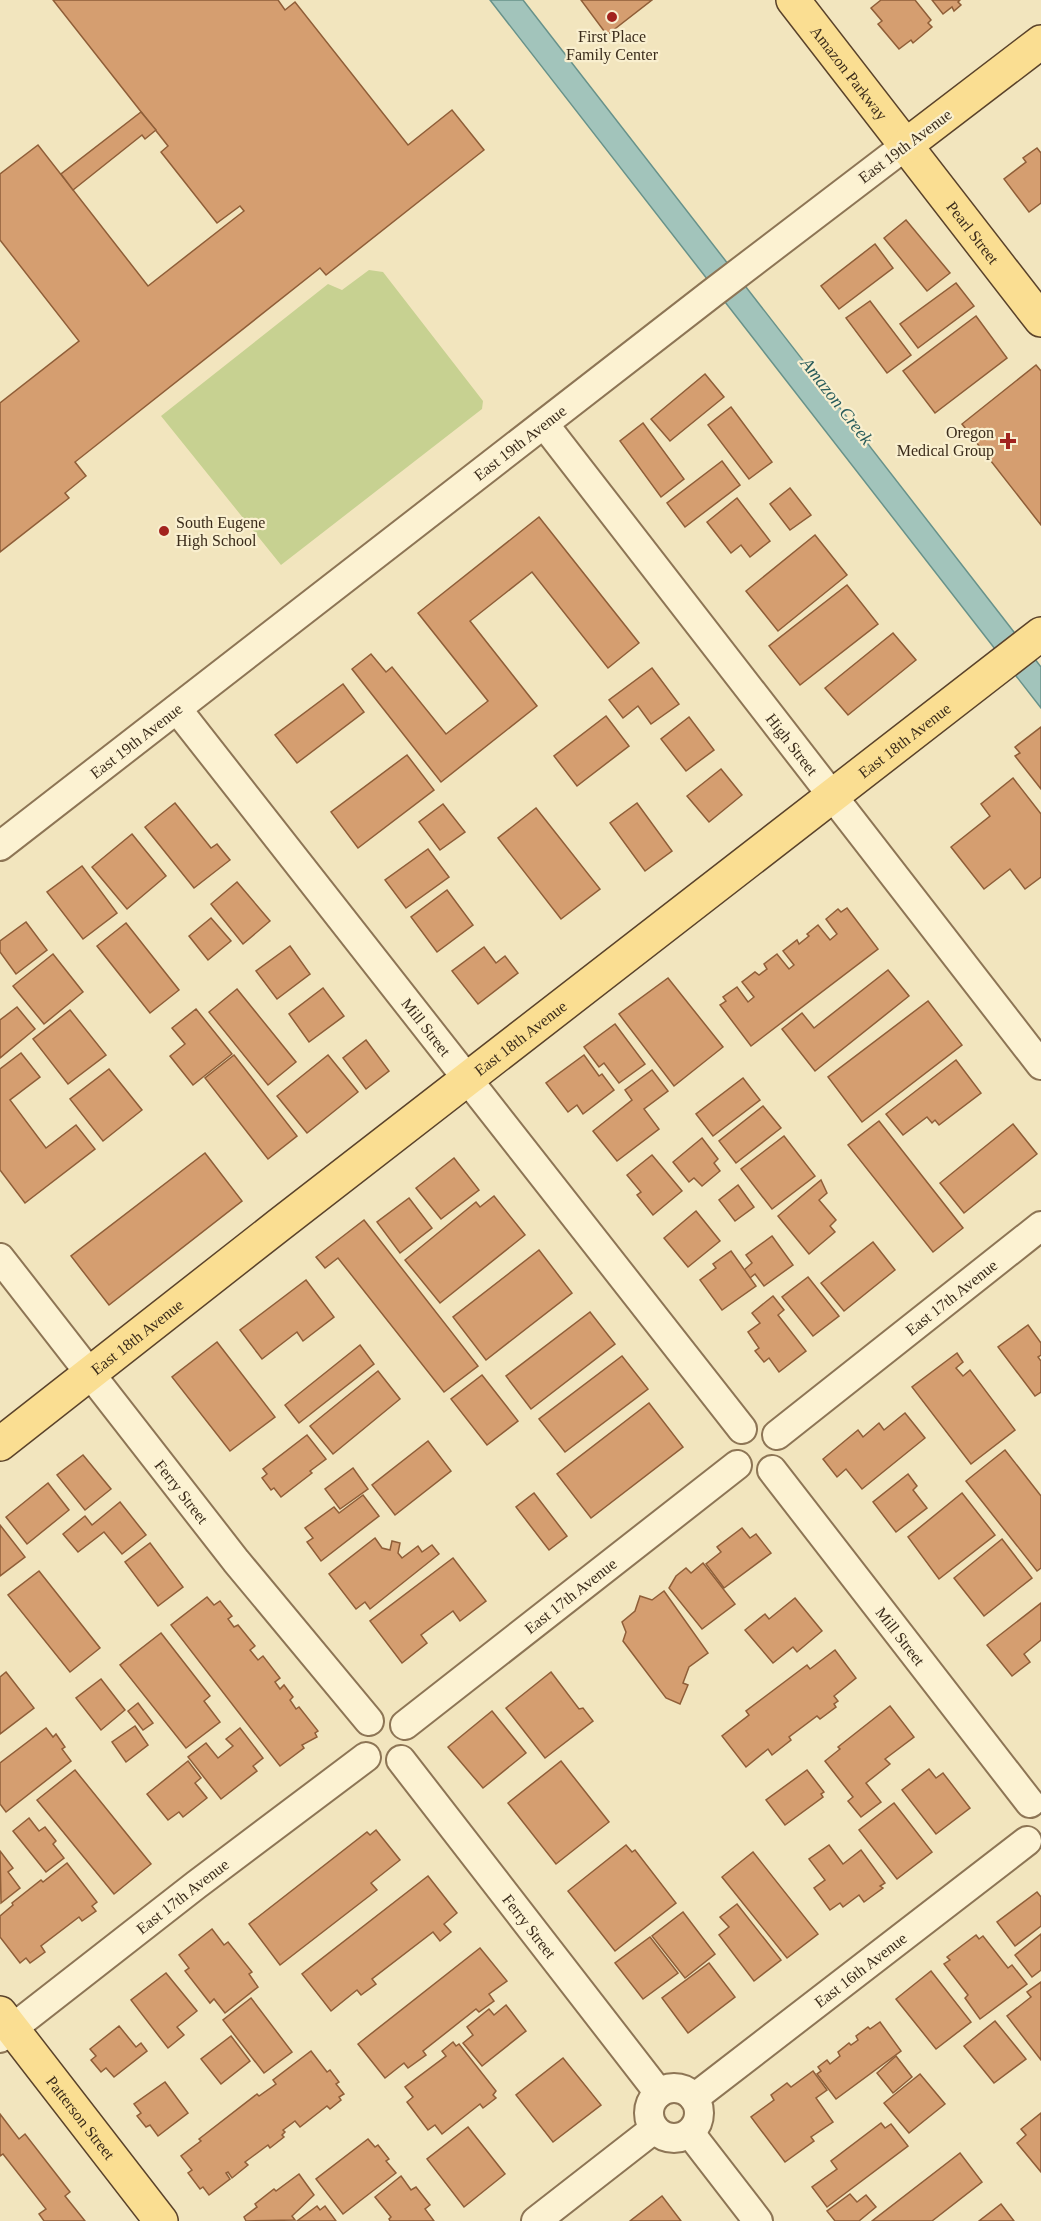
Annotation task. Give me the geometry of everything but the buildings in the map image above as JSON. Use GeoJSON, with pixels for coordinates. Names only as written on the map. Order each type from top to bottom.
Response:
{"type":"FeatureCollection","features":[{"type":"Feature","properties":{"kind":"main road","name":"Amazon Parkway"},"geometry":{"type":"LineString","coordinates":[[793,0],[905,146]]}},
{"type":"Feature","properties":{"kind":"main road","name":"East 19th Avenue"},"geometry":{"type":"LineString","coordinates":[[905,146],[1041,42]]}},
{"type":"Feature","properties":{"kind":"main road","name":"Pearl Street"},"geometry":{"type":"LineString","coordinates":[[905,146],[1041,320]]}},
{"type":"Feature","properties":{"kind":"main road","name":"East 18th Avenue"},"geometry":{"type":"LineString","coordinates":[[0,1444],[1036,638]]}},
{"type":"Feature","properties":{"kind":"main road","name":"Patterson Street"},"geometry":{"type":"LineString","coordinates":[[4,2027],[160,2221]]}},
{"type":"Feature","properties":{"kind":"street","name":"East 19th Avenue"},"geometry":{"type":"LineString","coordinates":[[0,846],[905,146]]}},
{"type":"Feature","properties":{"kind":"street","name":"High Street"},"geometry":{"type":"LineString","coordinates":[[544,424],[1041,1065]]}},
{"type":"Feature","properties":{"kind":"street","name":"Mill Street"},"geometry":{"type":"LineString","coordinates":[[177,709],[742,1429]]}},
{"type":"Feature","properties":{"kind":"street","name":"East 17th Avenue"},"geometry":{"type":"LineString","coordinates":[[777,1435],[1041,1226]]}},
{"type":"Feature","properties":{"kind":"street","name":"Ferry Street"},"geometry":{"type":"LineString","coordinates":[[0,1258],[236,1561],[369,1721]]}},
{"type":"Feature","properties":{"kind":"street"},"geometry":{"type":"LineString","coordinates":[[751,1425],[761,1425],[770,1428],[777,1435],[782,1444],[782,1454],[779,1463],[772,1470],[753,1475],[737,1465],[732,1456],[732,1446],[735,1437],[742,1429],[751,1425]]}},
{"type":"Feature","properties":{"kind":"street","name":"East 17th Avenue"},"geometry":{"type":"LineString","coordinates":[[405,1725],[737,1465]]}},
{"type":"Feature","properties":{"kind":"street","name":"Mill Street"},"geometry":{"type":"LineString","coordinates":[[772,1470],[1035,1800]]}},
{"type":"Feature","properties":{"kind":"street"},"geometry":{"type":"LineString","coordinates":[[388,1716],[397,1718],[405,1725],[410,1743],[407,1753],[401,1760],[392,1765],[382,1766],[366,1757],[361,1748],[360,1739],[369,1721],[388,1716]]}},
{"type":"Feature","properties":{"kind":"street","name":"East 17th Avenue"},"geometry":{"type":"LineString","coordinates":[[4,2027],[366,1757]]}},
{"type":"Feature","properties":{"kind":"street","name":"Ferry Street"},"geometry":{"type":"LineString","coordinates":[[401,1760],[659,2093]]}},
{"type":"Feature","properties":{"kind":"street"},"geometry":{"type":"LineString","coordinates":[[1034,1845],[1023,1835],[1020,1822],[1022,1815],[1035,1800]]}},
{"type":"Feature","properties":{"kind":"street","name":"East 16th Avenue"},"geometry":{"type":"LineString","coordinates":[[694,2098],[1034,1845]]}},
{"type":"Feature","properties":{"kind":"street"},"geometry":{"type":"LineString","coordinates":[[673,2087],[681,2089],[694,2098],[700,2112],[699,2120],[690,2133],[668,2138],[654,2129],[649,2114],[650,2106],[659,2093],[673,2087]]}},
{"type":"Feature","properties":{"kind":"street"},"geometry":{"type":"LineString","coordinates":[[536,2221],[654,2129]]}},
{"type":"Feature","properties":{"kind":"street"},"geometry":{"type":"LineString","coordinates":[[690,2133],[758,2221]]}},
{"type":"Feature","properties":{"kind":"green space"},"geometry":{"type":"Polygon","coordinates":[[[369,270],[383,272],[483,401],[482,409],[281,565],[161,416],[328,284],[342,290],[369,270]]]}},
{"type":"Feature","properties":{"kind":"water"},"geometry":{"type":"Polygon","coordinates":[[[490,0],[523,0],[1041,667],[1041,708],[490,0]]]}},
{"type":"Feature","properties":{"kind":"place","name":"First Place Family Center"},"geometry":{"type":"Point","coordinates":[612,17]}},
{"type":"Feature","properties":{"kind":"place","name":"Oregon Medical Group"},"geometry":{"type":"Point","coordinates":[1008,441]}},
{"type":"Feature","properties":{"kind":"place","name":"South Eugene High School"},"geometry":{"type":"Point","coordinates":[164,531]}},
{"type":"Feature","properties":{"kind":"water label","name":"Amazon Creek"},"geometry":{"type":"Point","coordinates":[837,401]}}]}
